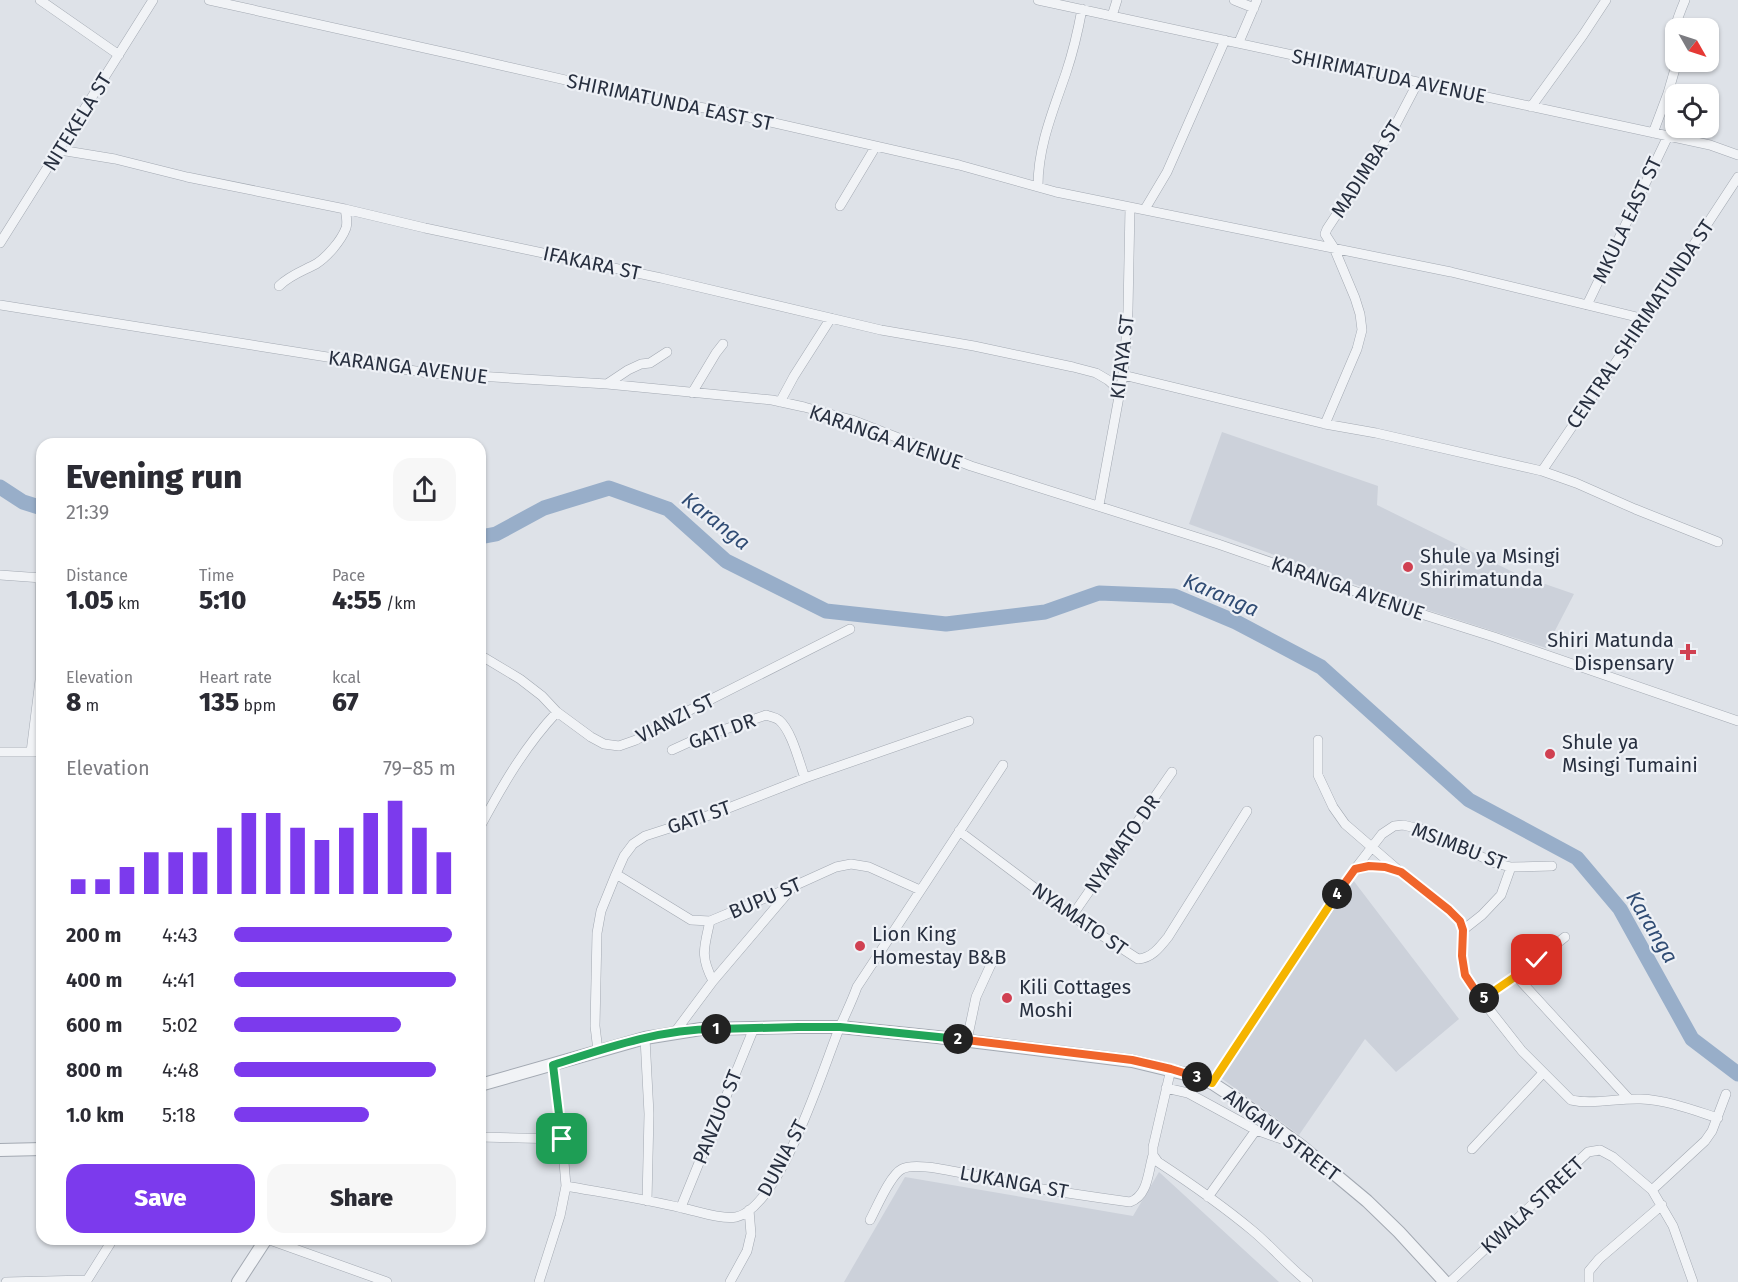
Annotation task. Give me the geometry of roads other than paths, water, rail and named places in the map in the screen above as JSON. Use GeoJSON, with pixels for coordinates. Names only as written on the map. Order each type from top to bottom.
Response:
{"type":"FeatureCollection","features":[{"type":"Feature","properties":{"kind":"street"},"geometry":{"type":"LineString","coordinates":[[40,0],[119,56]]}},
{"type":"Feature","properties":{"kind":"street","name":"NITEKELA ST"},"geometry":{"type":"LineString","coordinates":[[0,243],[153,0]]}},
{"type":"Feature","properties":{"kind":"street","name":"SHIRIMATUNDA EAST ST"},"geometry":{"type":"LineString","coordinates":[[208,0],[640,97],[722,111],[1130,207],[1451,272],[1645,319]]}},
{"type":"Feature","properties":{"kind":"street","name":"SHIRIMATUDA AVENUE"},"geometry":{"type":"LineString","coordinates":[[1038,0],[1665,135]]}},
{"type":"Feature","properties":{"kind":"street"},"geometry":{"type":"LineString","coordinates":[[1112,16],[1116,0]]}},
{"type":"Feature","properties":{"kind":"street"},"geometry":{"type":"LineString","coordinates":[[1234,0],[1255,4],[1239,42]]}},
{"type":"Feature","properties":{"kind":"street"},"geometry":{"type":"LineString","coordinates":[[1532,107],[1606,0]]}},
{"type":"Feature","properties":{"kind":"street"},"geometry":{"type":"LineString","coordinates":[[1678,18],[1685,0]]}},
{"type":"Feature","properties":{"kind":"street"},"geometry":{"type":"LineString","coordinates":[[1038,186],[1039,159],[1075,43],[1082,9]]}},
{"type":"Feature","properties":{"kind":"street"},"geometry":{"type":"LineString","coordinates":[[1145,209],[1167,172],[1225,40]]}},
{"type":"Feature","properties":{"kind":"street"},"geometry":{"type":"LineString","coordinates":[[1653,133],[1673,72]]}},
{"type":"Feature","properties":{"kind":"street","name":"MADIMBA ST"},"geometry":{"type":"LineString","coordinates":[[1325,424],[1357,349],[1362,330],[1360,314],[1334,248],[1325,234],[1395,126],[1418,82]]}},
{"type":"Feature","properties":{"kind":"street","name":"MKULA EAST ST"},"geometry":{"type":"LineString","coordinates":[[1587,304],[1667,138]]}},
{"type":"Feature","properties":{"kind":"street","name":"SHIRIMATUDA AVENUE"},"geometry":{"type":"LineString","coordinates":[[1677,138],[1710,145],[1738,155]]}},
{"type":"Feature","properties":{"kind":"street"},"geometry":{"type":"LineString","coordinates":[[840,206],[876,146]]}},
{"type":"Feature","properties":{"kind":"street","name":"IFAKARA ST"},"geometry":{"type":"LineString","coordinates":[[60,150],[115,159],[187,177],[671,280],[881,330],[974,346],[1073,367],[1096,373],[1119,390]]}},
{"type":"Feature","properties":{"kind":"street","name":"CENTRAL SHIRIMATUNDA ST"},"geometry":{"type":"LineString","coordinates":[[1542,471],[1738,177]]}},
{"type":"Feature","properties":{"kind":"street","name":"KITAYA ST"},"geometry":{"type":"LineString","coordinates":[[1099,506],[1123,375],[1128,310],[1130,207]]}},
{"type":"Feature","properties":{"kind":"street"},"geometry":{"type":"LineString","coordinates":[[279,286],[287,278],[317,263],[329,252],[346,228],[345,209]]}},
{"type":"Feature","properties":{"kind":"street","name":"KARANGA AVENUE"},"geometry":{"type":"LineString","coordinates":[[0,305],[428,373],[607,384],[780,402],[852,420],[971,466],[1348,588],[1738,721]]}},
{"type":"Feature","properties":{"kind":"street"},"geometry":{"type":"LineString","coordinates":[[780,402],[831,318]]}},
{"type":"Feature","properties":{"kind":"street"},"geometry":{"type":"LineString","coordinates":[[692,393],[723,344]]}},
{"type":"Feature","properties":{"kind":"street"},"geometry":{"type":"LineString","coordinates":[[607,384],[628,370],[650,363],[667,352]]}},
{"type":"Feature","properties":{"kind":"street"},"geometry":{"type":"LineString","coordinates":[[1123,375],[1325,424],[1376,433],[1542,471],[1718,542]]}},
{"type":"Feature","properties":{"kind":"street"},"geometry":{"type":"LineString","coordinates":[[0,575],[36,578]]}},
{"type":"Feature","properties":{"kind":"street","name":"VIANZI ST"},"geometry":{"type":"LineString","coordinates":[[486,659],[520,679],[542,696],[557,712],[591,737],[604,744],[619,746],[636,740],[684,713],[849,630]]}},
{"type":"Feature","properties":{"kind":"street"},"geometry":{"type":"LineString","coordinates":[[31,752],[36,712]]}},
{"type":"Feature","properties":{"kind":"street"},"geometry":{"type":"LineString","coordinates":[[486,816],[525,750],[557,712]]}},
{"type":"Feature","properties":{"kind":"street","name":"GATI DR"},"geometry":{"type":"LineString","coordinates":[[672,750],[766,715],[782,723],[805,778]]}},
{"type":"Feature","properties":{"kind":"street","name":"GATI ST"},"geometry":{"type":"LineString","coordinates":[[598,1051],[595,1026],[597,933],[601,911],[624,856],[633,844],[645,836],[713,814],[805,778],[969,721]]}},
{"type":"Feature","properties":{"kind":"street"},"geometry":{"type":"LineString","coordinates":[[1318,740],[1318,775],[1333,807],[1345,824],[1460,921],[1463,930],[1462,956],[1465,975],[1522,1051],[1570,1100],[1581,1102],[1640,1099],[1670,1103],[1718,1118]]}},
{"type":"Feature","properties":{"kind":"street"},"geometry":{"type":"LineString","coordinates":[[0,752],[36,752]]}},
{"type":"Feature","properties":{"kind":"street"},"geometry":{"type":"LineString","coordinates":[[840,1027],[857,987],[1003,765]]}},
{"type":"Feature","properties":{"kind":"street","name":"NYAMATO DR"},"geometry":{"type":"LineString","coordinates":[[1071,916],[1172,772]]}},
{"type":"Feature","properties":{"kind":"street","name":"NYAMATO ST"},"geometry":{"type":"LineString","coordinates":[[959,831],[1071,916],[1138,959],[1146,958],[1168,937],[1247,811]]}},
{"type":"Feature","properties":{"kind":"street","name":"MSIMBU ST"},"geometry":{"type":"LineString","coordinates":[[1212,1083],[1355,869],[1382,834],[1394,826],[1402,825],[1425,830],[1495,863],[1511,867],[1552,866]]}},
{"type":"Feature","properties":{"kind":"street","name":"BUPU ST"},"geometry":{"type":"LineString","coordinates":[[616,874],[690,920],[710,921],[836,867],[851,864],[869,867],[920,890]]}},
{"type":"Feature","properties":{"kind":"street"},"geometry":{"type":"LineString","coordinates":[[1355,869],[1369,866],[1385,867],[1401,872]]}},
{"type":"Feature","properties":{"kind":"street"},"geometry":{"type":"LineString","coordinates":[[1463,930],[1482,915],[1501,895],[1511,867]]}},
{"type":"Feature","properties":{"kind":"street"},"geometry":{"type":"LineString","coordinates":[[675,1032],[714,981],[794,886]]}},
{"type":"Feature","properties":{"kind":"street"},"geometry":{"type":"LineString","coordinates":[[710,921],[703,949],[706,968],[714,981]]}},
{"type":"Feature","properties":{"kind":"street"},"geometry":{"type":"LineString","coordinates":[[1481,999],[1516,976],[1565,937]]}},
{"type":"Feature","properties":{"kind":"street"},"geometry":{"type":"LineString","coordinates":[[967,1040],[976,997],[993,960]]}},
{"type":"Feature","properties":{"kind":"street"},"geometry":{"type":"LineString","coordinates":[[1516,976],[1629,1099]]}},
{"type":"Feature","properties":{"kind":"street","name":"ANGANI STREET"},"geometry":{"type":"LineString","coordinates":[[486,1083],[645,1038],[701,1029],[840,1027],[1132,1060],[1171,1069],[1212,1083],[1241,1102],[1301,1146],[1367,1201],[1445,1282]]}},
{"type":"Feature","properties":{"kind":"street","name":"DUNIA ST"},"geometry":{"type":"LineString","coordinates":[[566,1186],[719,1216],[736,1217],[749,1210],[759,1202],[782,1167],[840,1027]]}},
{"type":"Feature","properties":{"kind":"street","name":"PANZUO ST"},"geometry":{"type":"LineString","coordinates":[[681,1207],[754,1028]]}},
{"type":"Feature","properties":{"kind":"street"},"geometry":{"type":"LineString","coordinates":[[645,1038],[649,1114],[647,1201]]}},
{"type":"Feature","properties":{"kind":"street"},"geometry":{"type":"LineString","coordinates":[[539,1282],[560,1216],[566,1186],[553,1065]]}},
{"type":"Feature","properties":{"kind":"street"},"geometry":{"type":"LineString","coordinates":[[1171,1069],[1153,1155],[1158,1162],[1254,1232],[1288,1266],[1308,1282]]}},
{"type":"Feature","properties":{"kind":"street"},"geometry":{"type":"LineString","coordinates":[[1472,1149],[1543,1072]]}},
{"type":"Feature","properties":{"kind":"street"},"geometry":{"type":"LineString","coordinates":[[1166,1088],[1188,1093],[1256,1130],[1301,1146]]}},
{"type":"Feature","properties":{"kind":"street"},"geometry":{"type":"LineString","coordinates":[[1652,1190],[1705,1141],[1718,1118],[1726,1094]]}},
{"type":"Feature","properties":{"kind":"street"},"geometry":{"type":"LineString","coordinates":[[1208,1197],[1256,1130]]}},
{"type":"Feature","properties":{"kind":"street"},"geometry":{"type":"LineString","coordinates":[[486,1137],[562,1139]]}},
{"type":"Feature","properties":{"kind":"street"},"geometry":{"type":"LineString","coordinates":[[0,1150],[36,1149]]}},
{"type":"Feature","properties":{"kind":"street","name":"KWALA STREET"},"geometry":{"type":"LineString","coordinates":[[1450,1282],[1588,1152],[1600,1150],[1613,1156],[1652,1190],[1673,1226],[1693,1282]]}},
{"type":"Feature","properties":{"kind":"street","name":"LUKANGA ST"},"geometry":{"type":"LineString","coordinates":[[870,1220],[895,1175],[902,1169],[936,1168],[1002,1182],[1130,1202],[1140,1197],[1144,1190],[1153,1155]]}},
{"type":"Feature","properties":{"kind":"street"},"geometry":{"type":"LineString","coordinates":[[1589,1282],[1589,1271],[1599,1259],[1662,1205]]}},
{"type":"Feature","properties":{"kind":"street"},"geometry":{"type":"LineString","coordinates":[[730,1282],[747,1251],[751,1234],[749,1210]]}},
{"type":"Feature","properties":{"kind":"street"},"geometry":{"type":"LineString","coordinates":[[6,1282],[86,1281],[109,1245]]}},
{"type":"Feature","properties":{"kind":"street"},"geometry":{"type":"LineString","coordinates":[[238,1282],[262,1245]]}},
{"type":"Feature","properties":{"kind":"street"},"geometry":{"type":"LineString","coordinates":[[283,1245],[387,1282]]}},
{"type":"Feature","properties":{"kind":"waterway","name":"Karanga"},"geometry":{"type":"LineString","coordinates":[[0,487],[23,502],[36,506]]}},
{"type":"Feature","properties":{"kind":"waterway","name":"Karanga"},"geometry":{"type":"LineString","coordinates":[[486,536],[496,534],[544,508],[609,488],[668,509],[726,561],[826,611],[946,624],[1045,612],[1099,593],[1174,596],[1236,622],[1321,667],[1469,800],[1577,858],[1620,909],[1692,1039],[1738,1074]]}},
{"type":"Feature","properties":{"kind":"place","name":"Shule ya Msingi Shirimatunda"},"geometry":{"type":"Point","coordinates":[1408,567]}},
{"type":"Feature","properties":{"kind":"place","name":"Shiri Matunda Dispensary"},"geometry":{"type":"Point","coordinates":[1688,652]}},
{"type":"Feature","properties":{"kind":"place","name":"Shule ya Msingi Tumaini"},"geometry":{"type":"Point","coordinates":[1550,754]}},
{"type":"Feature","properties":{"kind":"place","name":"Lion King Homestay B&B"},"geometry":{"type":"Point","coordinates":[860,946]}},
{"type":"Feature","properties":{"kind":"place","name":"Kili Cottages Moshi"},"geometry":{"type":"Point","coordinates":[1007,998]}}]}
